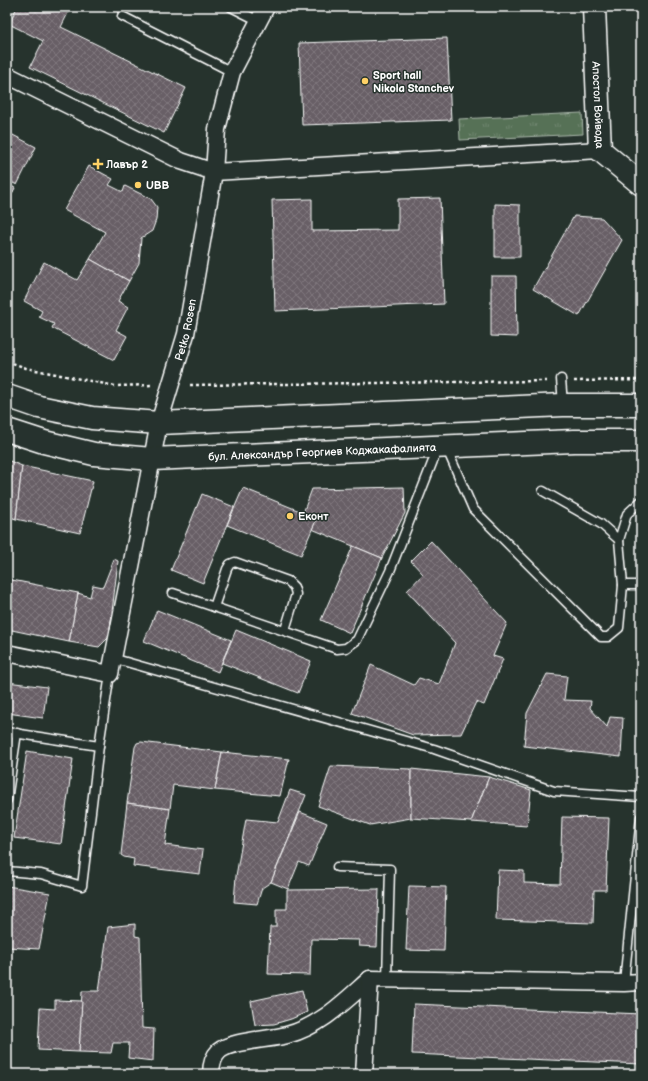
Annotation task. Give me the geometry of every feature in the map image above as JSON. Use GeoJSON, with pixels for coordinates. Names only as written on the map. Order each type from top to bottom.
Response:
{"type":"FeatureCollection","features":[{"type":"Feature","properties":{"kind":"main road","name":"Апостол Войвода"},"geometry":{"type":"LineString","coordinates":[[594,7],[600,150],[641,184]]}},
{"type":"Feature","properties":{"kind":"main road"},"geometry":{"type":"LineString","coordinates":[[7,396],[39,407],[92,418],[159,423],[563,405],[641,404]]}},
{"type":"Feature","properties":{"kind":"main road","name":"бул. Александър Георгиев Коджакафалията"},"geometry":{"type":"LineString","coordinates":[[7,430],[44,442],[94,454],[152,459],[574,441],[641,441]]}},
{"type":"Feature","properties":{"kind":"street","name":"Petko Rosen"},"geometry":{"type":"LineString","coordinates":[[110,674],[159,423],[186,334],[214,172],[217,129],[232,72],[266,7]]}},
{"type":"Feature","properties":{"kind":"street"},"geometry":{"type":"LineString","coordinates":[[7,76],[181,161],[214,172],[600,150]]}},
{"type":"Feature","properties":{"kind":"street"},"geometry":{"type":"LineString","coordinates":[[7,653],[110,674]]}},
{"type":"Feature","properties":{"kind":"street"},"geometry":{"type":"LineString","coordinates":[[211,1074],[211,1064],[218,1052],[235,1044],[287,1035],[309,1027],[330,1014],[370,979],[641,982]]}},
{"type":"Feature","properties":{"kind":"street"},"geometry":{"type":"LineString","coordinates":[[364,1074],[370,979]]}},
{"type":"Feature","properties":{"kind":"lane"},"geometry":{"type":"LineString","coordinates":[[232,7],[259,21]]}},
{"type":"Feature","properties":{"kind":"lane"},"geometry":{"type":"LineString","coordinates":[[122,16],[232,72]]}},
{"type":"Feature","properties":{"kind":"lane"},"geometry":{"type":"LineString","coordinates":[[561,380],[563,405]]}},
{"type":"Feature","properties":{"kind":"lane"},"geometry":{"type":"LineString","coordinates":[[442,447],[473,509],[601,637],[608,637],[619,628],[623,585],[619,540],[627,514],[641,501]]}},
{"type":"Feature","properties":{"kind":"lane"},"geometry":{"type":"LineString","coordinates":[[173,593],[337,649],[346,648],[357,640],[390,571],[442,447]]}},
{"type":"Feature","properties":{"kind":"lane"},"geometry":{"type":"LineString","coordinates":[[543,491],[600,524],[619,540]]}},
{"type":"Feature","properties":{"kind":"lane"},"geometry":{"type":"LineString","coordinates":[[214,607],[227,569],[230,564],[235,562],[288,581],[294,587],[296,594],[285,630]]}},
{"type":"Feature","properties":{"kind":"lane"},"geometry":{"type":"LineString","coordinates":[[623,585],[641,585]]}},
{"type":"Feature","properties":{"kind":"lane"},"geometry":{"type":"LineString","coordinates":[[112,658],[434,749],[554,791],[641,797]]}},
{"type":"Feature","properties":{"kind":"lane"},"geometry":{"type":"LineString","coordinates":[[7,871],[41,874],[82,886],[99,746],[110,674]]}},
{"type":"Feature","properties":{"kind":"lane"},"geometry":{"type":"LineString","coordinates":[[7,732],[99,746]]}},
{"type":"Feature","properties":{"kind":"lane"},"geometry":{"type":"LineString","coordinates":[[7,800],[17,733]]}},
{"type":"Feature","properties":{"kind":"lane"},"geometry":{"type":"LineString","coordinates":[[624,983],[641,817]]}},
{"type":"Feature","properties":{"kind":"lane"},"geometry":{"type":"LineString","coordinates":[[337,867],[390,870],[387,979]]}},
{"type":"Feature","properties":{"kind":"path"},"geometry":{"type":"LineString","coordinates":[[7,361],[26,368],[115,386],[641,380]]}},
{"type":"Feature","properties":{"kind":"green space"},"geometry":{"type":"Polygon","coordinates":[[[582,113],[583,134],[460,140],[459,119],[582,113]]]}},
{"type":"Feature","properties":{"kind":"building"},"geometry":{"type":"Polygon","coordinates":[[[17,7],[71,7],[61,27],[186,88],[164,133],[30,67],[43,41],[9,24],[17,7]]]}},
{"type":"Feature","properties":{"kind":"building"},"geometry":{"type":"Polygon","coordinates":[[[447,38],[451,120],[302,125],[299,43],[447,38]]]}},
{"type":"Feature","properties":{"kind":"building"},"geometry":{"type":"Polygon","coordinates":[[[7,132],[36,147],[17,185],[7,180],[7,132]]]}},
{"type":"Feature","properties":{"kind":"building"},"geometry":{"type":"Polygon","coordinates":[[[89,166],[113,179],[109,185],[123,192],[125,186],[151,199],[157,207],[156,220],[152,231],[141,238],[139,263],[129,281],[90,259],[105,232],[64,210],[89,166]]]}},
{"type":"Feature","properties":{"kind":"building"},"geometry":{"type":"Polygon","coordinates":[[[7,184],[15,188],[7,203],[7,184]]]}},
{"type":"Feature","properties":{"kind":"building"},"geometry":{"type":"Polygon","coordinates":[[[440,198],[444,304],[275,311],[272,200],[312,199],[312,231],[398,230],[398,199],[440,198]]]}},
{"type":"Feature","properties":{"kind":"building"},"geometry":{"type":"Polygon","coordinates":[[[495,204],[520,205],[520,257],[495,257],[495,204]]]}},
{"type":"Feature","properties":{"kind":"building"},"geometry":{"type":"Polygon","coordinates":[[[574,216],[602,218],[622,240],[579,316],[533,289],[574,216]]]}},
{"type":"Feature","properties":{"kind":"building"},"geometry":{"type":"Polygon","coordinates":[[[90,259],[129,281],[118,301],[128,307],[116,330],[127,336],[114,360],[52,328],[54,324],[39,317],[42,311],[24,301],[44,262],[77,280],[90,259]]]}},
{"type":"Feature","properties":{"kind":"building"},"geometry":{"type":"Polygon","coordinates":[[[491,276],[516,276],[517,337],[491,336],[491,276]]]}},
{"type":"Feature","properties":{"kind":"building"},"geometry":{"type":"Polygon","coordinates":[[[7,460],[22,466],[16,519],[7,516],[7,460]]]}},
{"type":"Feature","properties":{"kind":"building"},"geometry":{"type":"Polygon","coordinates":[[[22,466],[93,481],[80,533],[16,519],[22,466]]]}},
{"type":"Feature","properties":{"kind":"building"},"geometry":{"type":"Polygon","coordinates":[[[404,487],[405,513],[382,558],[312,529],[317,518],[303,513],[312,489],[404,487]]]}},
{"type":"Feature","properties":{"kind":"building"},"geometry":{"type":"Polygon","coordinates":[[[243,488],[317,518],[301,555],[227,525],[243,488]]]}},
{"type":"Feature","properties":{"kind":"building"},"geometry":{"type":"Polygon","coordinates":[[[202,494],[234,507],[203,583],[171,570],[202,494]]]}},
{"type":"Feature","properties":{"kind":"building"},"geometry":{"type":"Polygon","coordinates":[[[431,541],[507,623],[493,656],[503,659],[484,705],[476,702],[461,734],[413,735],[352,713],[371,665],[414,685],[419,678],[439,684],[455,643],[407,591],[423,574],[411,561],[431,541]]]}},
{"type":"Feature","properties":{"kind":"building"},"geometry":{"type":"Polygon","coordinates":[[[353,546],[382,558],[350,633],[321,620],[353,546]]]}},
{"type":"Feature","properties":{"kind":"building"},"geometry":{"type":"Polygon","coordinates":[[[114,559],[118,561],[109,637],[99,647],[69,642],[78,593],[90,597],[93,585],[103,587],[114,559]]]}},
{"type":"Feature","properties":{"kind":"building"},"geometry":{"type":"Polygon","coordinates":[[[7,579],[78,593],[69,642],[7,629],[7,579]]]}},
{"type":"Feature","properties":{"kind":"building"},"geometry":{"type":"Polygon","coordinates":[[[157,610],[231,640],[218,672],[144,641],[157,610]]]}},
{"type":"Feature","properties":{"kind":"building"},"geometry":{"type":"Polygon","coordinates":[[[236,630],[311,661],[298,693],[222,663],[236,630]]]}},
{"type":"Feature","properties":{"kind":"building"},"geometry":{"type":"Polygon","coordinates":[[[547,674],[567,676],[564,700],[591,701],[590,708],[607,727],[610,717],[623,718],[621,757],[524,746],[527,713],[547,674]]]}},
{"type":"Feature","properties":{"kind":"building"},"geometry":{"type":"Polygon","coordinates":[[[7,682],[47,687],[43,718],[7,713],[7,682]]]}},
{"type":"Feature","properties":{"kind":"building"},"geometry":{"type":"Polygon","coordinates":[[[141,742],[222,752],[215,790],[173,785],[170,809],[127,803],[135,747],[137,743],[141,742]]]}},
{"type":"Feature","properties":{"kind":"building"},"geometry":{"type":"Polygon","coordinates":[[[27,751],[73,759],[61,844],[14,838],[27,751]]]}},
{"type":"Feature","properties":{"kind":"building"},"geometry":{"type":"Polygon","coordinates":[[[222,752],[289,759],[280,796],[215,790],[222,752]]]}},
{"type":"Feature","properties":{"kind":"building"},"geometry":{"type":"Polygon","coordinates":[[[331,766],[411,769],[411,818],[370,825],[318,806],[331,766]]]}},
{"type":"Feature","properties":{"kind":"building"},"geometry":{"type":"Polygon","coordinates":[[[411,769],[489,777],[471,822],[411,818],[411,769]]]}},
{"type":"Feature","properties":{"kind":"building"},"geometry":{"type":"Polygon","coordinates":[[[489,777],[531,790],[527,826],[471,822],[489,777]]]}},
{"type":"Feature","properties":{"kind":"building"},"geometry":{"type":"Polygon","coordinates":[[[290,790],[306,795],[271,882],[262,888],[257,904],[234,902],[236,876],[246,819],[278,822],[290,790]]]}},
{"type":"Feature","properties":{"kind":"building"},"geometry":{"type":"Polygon","coordinates":[[[127,803],[170,809],[165,845],[203,850],[200,874],[133,866],[134,859],[121,855],[127,803]]]}},
{"type":"Feature","properties":{"kind":"building"},"geometry":{"type":"Polygon","coordinates":[[[300,812],[327,823],[309,866],[299,862],[288,889],[271,882],[300,812]]]}},
{"type":"Feature","properties":{"kind":"building"},"geometry":{"type":"Polygon","coordinates":[[[562,817],[609,818],[606,890],[594,890],[593,923],[496,920],[498,870],[524,871],[524,883],[560,884],[562,817]]]}},
{"type":"Feature","properties":{"kind":"building"},"geometry":{"type":"Polygon","coordinates":[[[7,886],[50,893],[39,949],[7,947],[7,886]]]}},
{"type":"Feature","properties":{"kind":"building"},"geometry":{"type":"Polygon","coordinates":[[[409,886],[446,887],[444,951],[406,950],[409,886]]]}},
{"type":"Feature","properties":{"kind":"building"},"geometry":{"type":"Polygon","coordinates":[[[379,889],[377,947],[359,946],[360,940],[311,939],[310,975],[268,974],[270,927],[276,927],[276,909],[287,909],[287,890],[379,889]]]}},
{"type":"Feature","properties":{"kind":"building"},"geometry":{"type":"Polygon","coordinates":[[[135,924],[135,936],[140,937],[142,1028],[154,1029],[153,1061],[128,1058],[129,1043],[113,1043],[111,1053],[79,1052],[82,991],[99,991],[108,927],[135,924]]]}},
{"type":"Feature","properties":{"kind":"building"},"geometry":{"type":"Polygon","coordinates":[[[302,990],[307,1012],[274,1024],[255,1025],[251,1001],[302,990]]]}},
{"type":"Feature","properties":{"kind":"building"},"geometry":{"type":"Polygon","coordinates":[[[55,1000],[82,1001],[79,1052],[38,1050],[40,1008],[55,1009],[55,1000]]]}},
{"type":"Feature","properties":{"kind":"building"},"geometry":{"type":"Polygon","coordinates":[[[414,1004],[641,1014],[641,1064],[412,1054],[414,1004]]]}},
{"type":"Feature","properties":{"kind":"place","name":"Sport hall Nikola Stanchev"},"geometry":{"type":"Point","coordinates":[365,81]}},
{"type":"Feature","properties":{"kind":"place","name":"Лавър 2"},"geometry":{"type":"Point","coordinates":[98,164]}},
{"type":"Feature","properties":{"kind":"place","name":"UBB"},"geometry":{"type":"Point","coordinates":[138,185]}},
{"type":"Feature","properties":{"kind":"place","name":"Еконт"},"geometry":{"type":"Point","coordinates":[290,516]}}]}
